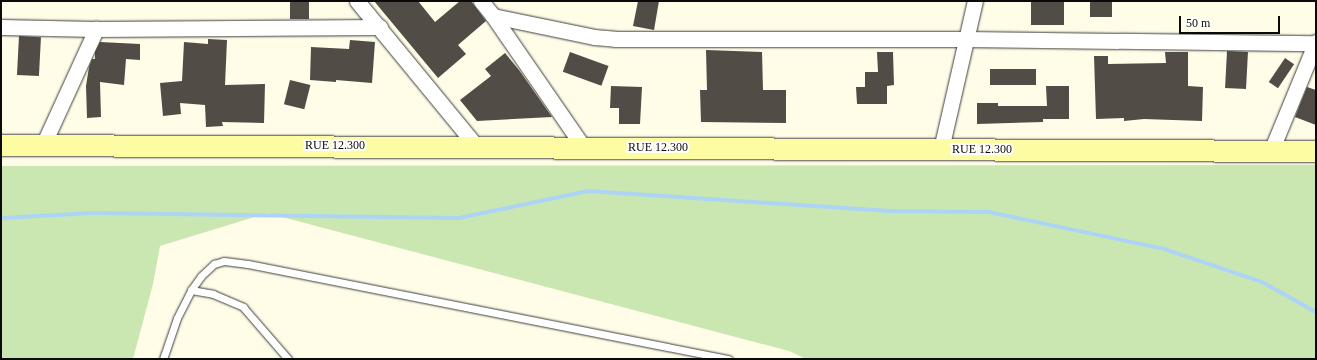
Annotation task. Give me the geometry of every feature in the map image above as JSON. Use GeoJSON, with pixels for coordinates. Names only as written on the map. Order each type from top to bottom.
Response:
{"type":"FeatureCollection","features":[{"type":"Feature","properties":{"kind":"street"},"geometry":{"type":"LineString","coordinates":[[357,1],[380,27],[477,147]]}},
{"type":"Feature","properties":{"kind":"street"},"geometry":{"type":"LineString","coordinates":[[481,1],[493,16],[584,148]]}},
{"type":"Feature","properties":{"kind":"street"},"geometry":{"type":"LineString","coordinates":[[941,149],[965,39],[975,1]]}},
{"type":"Feature","properties":{"kind":"street"},"geometry":{"type":"LineString","coordinates":[[493,16],[594,38],[615,39],[965,39],[1316,42],[1272,151]]}},
{"type":"Feature","properties":{"kind":"street"},"geometry":{"type":"LineString","coordinates":[[1,27],[380,27]]}},
{"type":"Feature","properties":{"kind":"street"},"geometry":{"type":"LineString","coordinates":[[43,145],[96,28]]}},
{"type":"Feature","properties":{"kind":"street","name":"RUE 12.300"},"geometry":{"type":"LineString","coordinates":[[1,145],[1316,151]]}},
{"type":"Feature","properties":{"kind":"lane"},"geometry":{"type":"LineString","coordinates":[[163,359],[177,318],[191,290],[214,264],[224,261],[248,264],[729,359]]}},
{"type":"Feature","properties":{"kind":"lane"},"geometry":{"type":"LineString","coordinates":[[191,290],[213,294],[243,307],[288,359]]}},
{"type":"Feature","properties":{"kind":"green space"},"geometry":{"type":"Polygon","coordinates":[[[1316,165],[1316,359],[806,359],[789,351],[267,213],[160,246],[153,284],[133,359],[1,359],[1,166],[1316,165]]]}},
{"type":"Feature","properties":{"kind":"building"},"geometry":{"type":"Polygon","coordinates":[[[290,1],[309,1],[309,19],[290,19],[290,1]]]}},
{"type":"Feature","properties":{"kind":"building"},"geometry":{"type":"Polygon","coordinates":[[[374,1],[418,1],[435,22],[460,1],[471,1],[486,21],[458,45],[466,54],[438,78],[374,1]]]}},
{"type":"Feature","properties":{"kind":"building"},"geometry":{"type":"Polygon","coordinates":[[[638,1],[659,1],[654,30],[633,26],[638,1]]]}},
{"type":"Feature","properties":{"kind":"building"},"geometry":{"type":"Polygon","coordinates":[[[1031,1],[1064,1],[1064,25],[1031,25],[1031,1]]]}},
{"type":"Feature","properties":{"kind":"building"},"geometry":{"type":"Polygon","coordinates":[[[1090,1],[1112,1],[1112,17],[1090,17],[1090,1]]]}},
{"type":"Feature","properties":{"kind":"building"},"geometry":{"type":"Polygon","coordinates":[[[19,36],[41,37],[39,76],[17,75],[19,36]]]}},
{"type":"Feature","properties":{"kind":"building"},"geometry":{"type":"Polygon","coordinates":[[[208,39],[227,40],[225,85],[265,84],[264,123],[222,122],[223,126],[206,127],[205,105],[180,103],[181,114],[163,116],[160,83],[182,81],[184,42],[208,44],[208,39]]]}},
{"type":"Feature","properties":{"kind":"building"},"geometry":{"type":"Polygon","coordinates":[[[350,40],[375,42],[372,83],[336,80],[336,82],[310,80],[311,47],[349,49],[350,40]]]}},
{"type":"Feature","properties":{"kind":"building"},"geometry":{"type":"Polygon","coordinates":[[[100,42],[140,44],[140,60],[126,59],[124,85],[100,82],[101,117],[87,118],[86,86],[89,67],[92,59],[95,59],[95,52],[100,42]]]}},
{"type":"Feature","properties":{"kind":"building"},"geometry":{"type":"Polygon","coordinates":[[[706,50],[762,52],[763,90],[786,90],[786,123],[701,122],[700,90],[707,90],[706,50]]]}},
{"type":"Feature","properties":{"kind":"building"},"geometry":{"type":"Polygon","coordinates":[[[1227,51],[1248,52],[1246,89],[1225,88],[1227,51]]]}},
{"type":"Feature","properties":{"kind":"building"},"geometry":{"type":"Polygon","coordinates":[[[570,52],[609,66],[601,86],[563,72],[570,52]]]}},
{"type":"Feature","properties":{"kind":"building"},"geometry":{"type":"Polygon","coordinates":[[[877,52],[893,52],[894,85],[887,86],[887,104],[857,104],[856,87],[865,87],[865,72],[878,72],[877,52]]]}},
{"type":"Feature","properties":{"kind":"building"},"geometry":{"type":"Polygon","coordinates":[[[1165,52],[1188,52],[1188,86],[1203,87],[1202,121],[1144,119],[1124,121],[1124,118],[1096,119],[1094,56],[1108,56],[1108,64],[1166,63],[1165,52]]]}},
{"type":"Feature","properties":{"kind":"building"},"geometry":{"type":"Polygon","coordinates":[[[505,53],[519,70],[552,117],[477,121],[460,100],[491,76],[485,69],[505,53]]]}},
{"type":"Feature","properties":{"kind":"building"},"geometry":{"type":"Polygon","coordinates":[[[1285,58],[1294,64],[1278,88],[1269,82],[1285,58]]]}},
{"type":"Feature","properties":{"kind":"building"},"geometry":{"type":"Polygon","coordinates":[[[990,69],[1036,69],[1036,85],[990,85],[990,69]]]}},
{"type":"Feature","properties":{"kind":"building"},"geometry":{"type":"Polygon","coordinates":[[[290,80],[310,85],[304,109],[284,104],[290,80]]]}},
{"type":"Feature","properties":{"kind":"building"},"geometry":{"type":"Polygon","coordinates":[[[611,86],[642,87],[640,124],[619,124],[619,108],[610,108],[611,86]]]}},
{"type":"Feature","properties":{"kind":"building"},"geometry":{"type":"Polygon","coordinates":[[[1046,86],[1069,86],[1069,119],[1043,119],[1043,122],[977,124],[977,103],[998,103],[998,106],[1047,106],[1046,86]]]}},
{"type":"Feature","properties":{"kind":"building"},"geometry":{"type":"Polygon","coordinates":[[[1307,87],[1316,90],[1316,125],[1295,117],[1307,87]]]}},
{"type":"Feature","properties":{"kind":"waterway"},"geometry":{"type":"LineString","coordinates":[[1,218],[92,213],[459,218],[588,191],[886,211],[989,212],[1164,249],[1262,282],[1316,312]]}}]}
